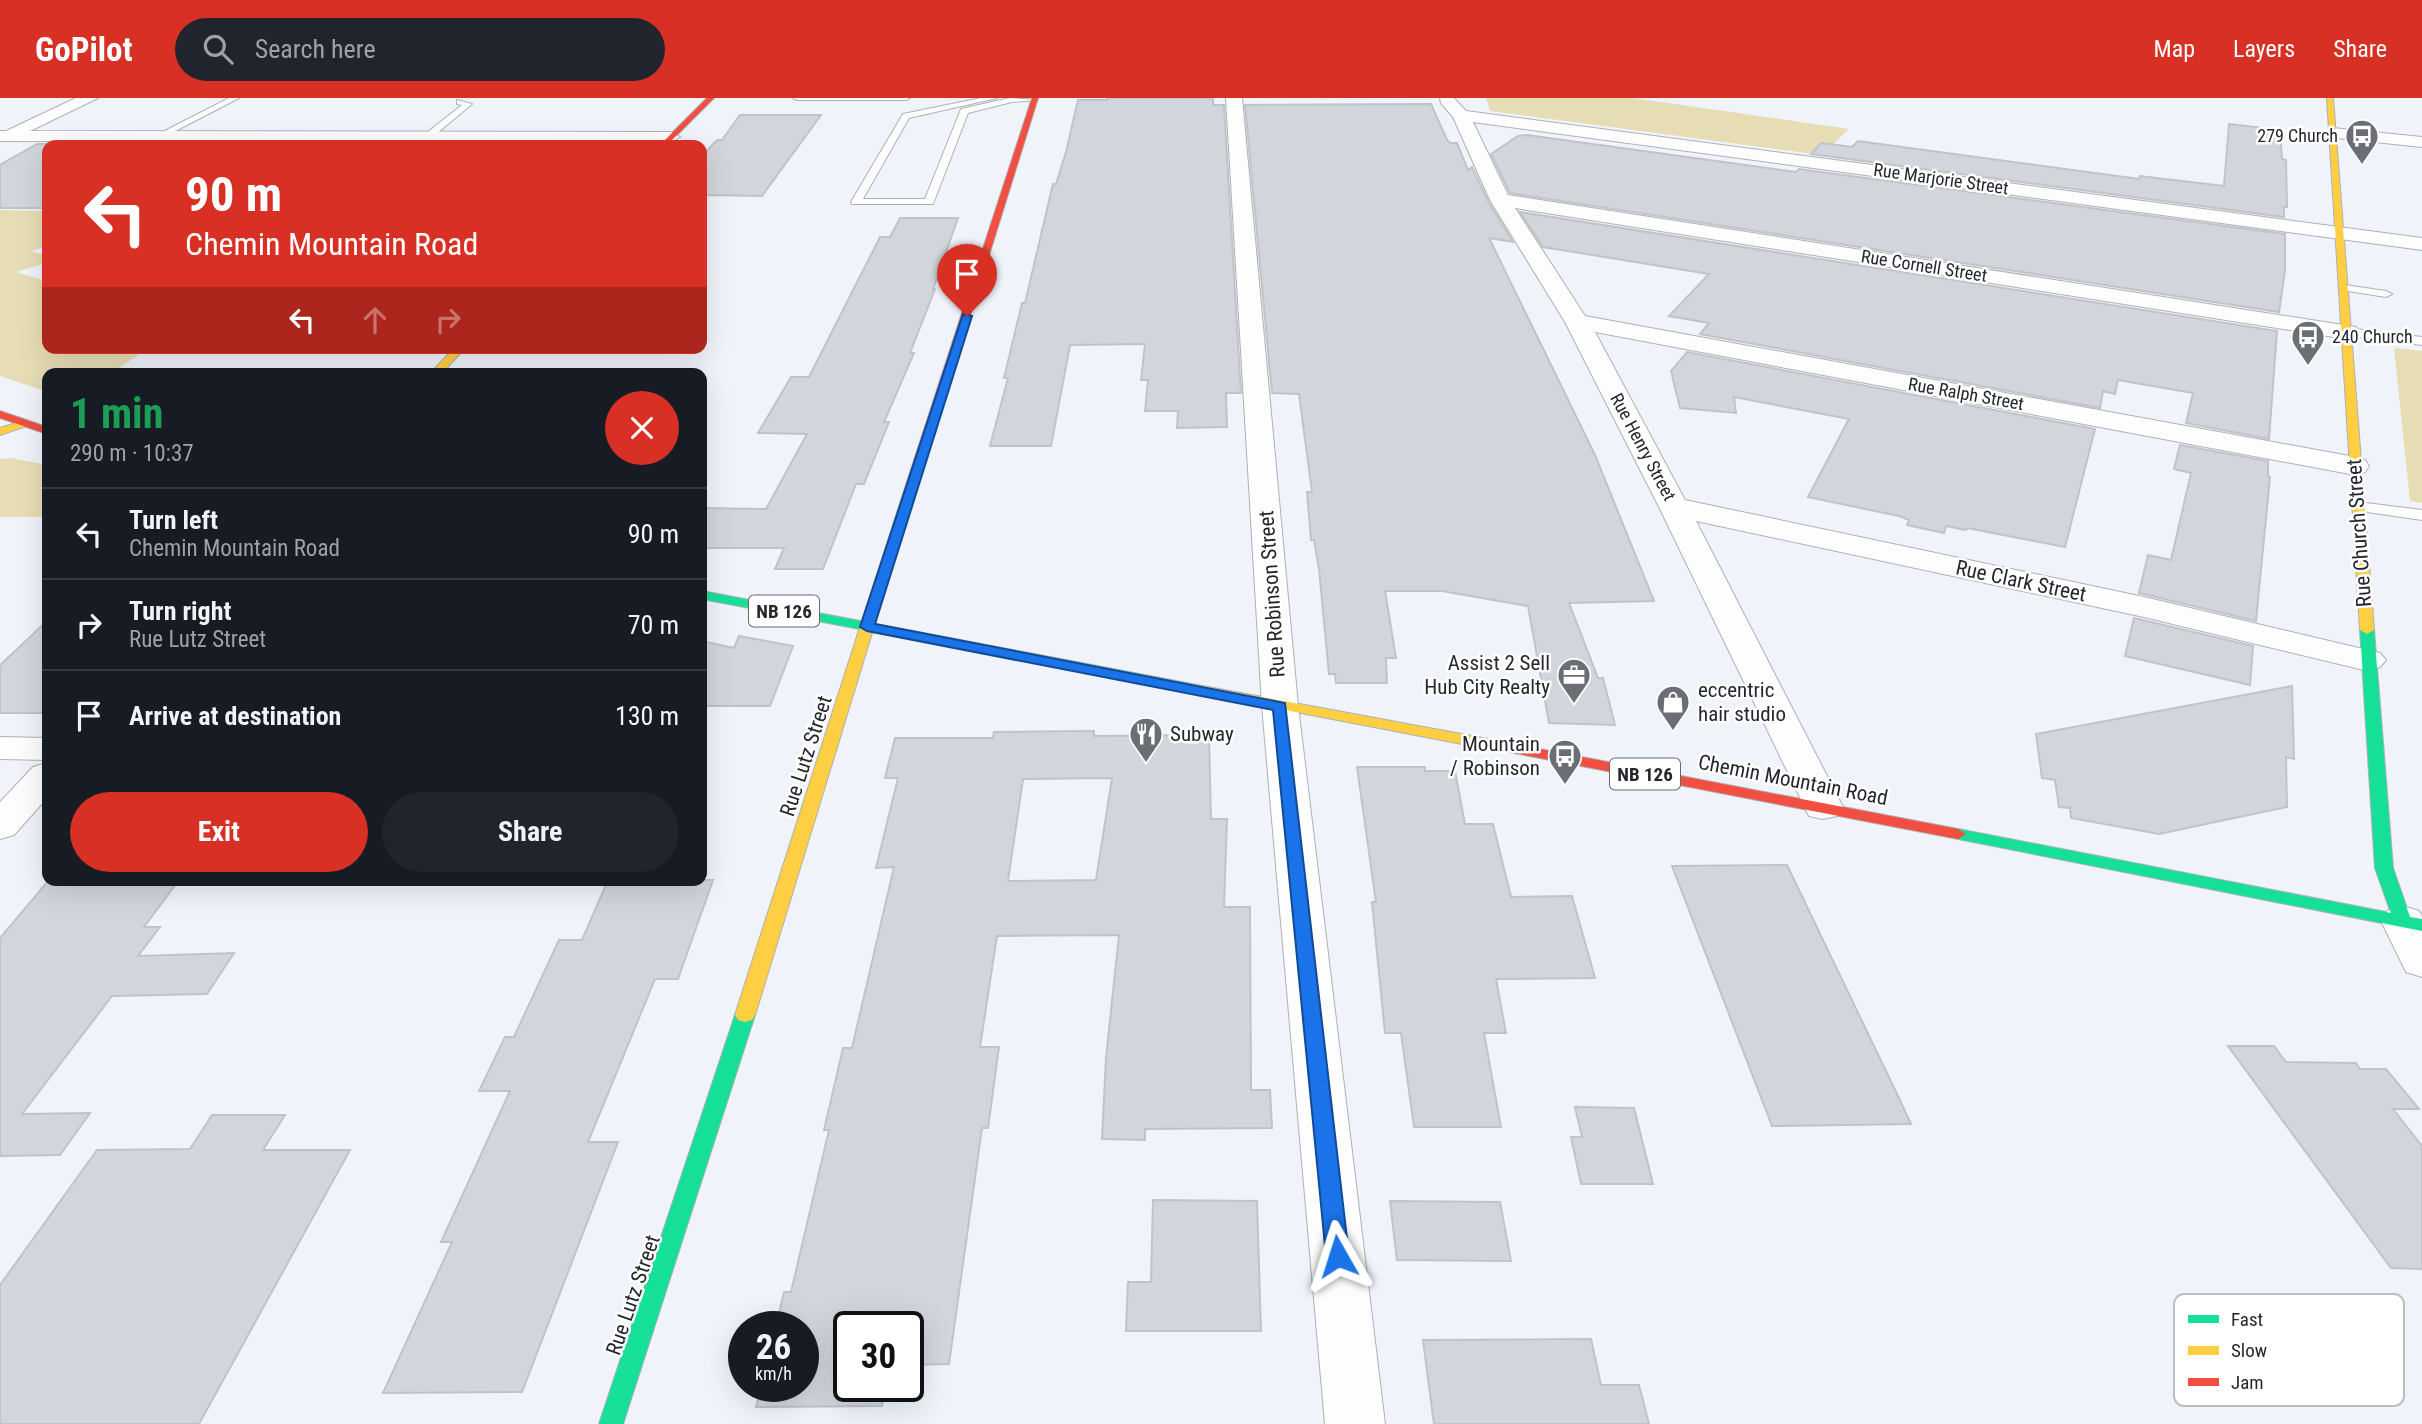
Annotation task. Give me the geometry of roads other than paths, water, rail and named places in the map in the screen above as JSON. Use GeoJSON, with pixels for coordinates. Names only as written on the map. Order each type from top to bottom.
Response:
{"type":"FeatureCollection","features":[{"type":"Feature","properties":{"kind":"street"},"geometry":{"type":"LineString","coordinates":[[1,137],[90,98]]}},
{"type":"Feature","properties":{"kind":"street"},"geometry":{"type":"LineString","coordinates":[[668,140],[711,98]]}},
{"type":"Feature","properties":{"kind":"street","name":"Rue Robinson Street"},"geometry":{"type":"LineString","coordinates":[[1234,98],[1280,706],[1355,1424]]}},
{"type":"Feature","properties":{"kind":"street","name":"Rue Henry Street"},"geometry":{"type":"LineString","coordinates":[[1446,98],[1461,115],[1500,200],[1577,322],[1674,507],[1823,807]]}},
{"type":"Feature","properties":{"kind":"street","name":"Rue Church Street"},"geometry":{"type":"LineString","coordinates":[[2330,98],[2384,869],[2412,923],[2422,961]]}},
{"type":"Feature","properties":{"kind":"street","name":"Rue Lutz Street"},"geometry":{"type":"LineString","coordinates":[[611,1424],[677,1228],[861,654],[867,627],[1035,99]]}},
{"type":"Feature","properties":{"kind":"street","name":"Rue Marjorie Street"},"geometry":{"type":"LineString","coordinates":[[1461,115],[2422,244]]}},
{"type":"Feature","properties":{"kind":"street"},"geometry":{"type":"LineString","coordinates":[[2333,133],[2422,142]]}},
{"type":"Feature","properties":{"kind":"street"},"geometry":{"type":"LineString","coordinates":[[1,137],[427,137],[607,140]]}},
{"type":"Feature","properties":{"kind":"street","name":"Rue Cornell Street"},"geometry":{"type":"LineString","coordinates":[[1500,200],[2347,332]]}},
{"type":"Feature","properties":{"kind":"street","name":"Rue Ralph Street"},"geometry":{"type":"LineString","coordinates":[[1577,322],[2355,466]]}},
{"type":"Feature","properties":{"kind":"street"},"geometry":{"type":"LineString","coordinates":[[441,368],[454,354]]}},
{"type":"Feature","properties":{"kind":"street"},"geometry":{"type":"LineString","coordinates":[[0,414],[42,429]]}},
{"type":"Feature","properties":{"kind":"street"},"geometry":{"type":"LineString","coordinates":[[0,432],[25,423]]}},
{"type":"Feature","properties":{"kind":"street","name":"Rue Clark Street"},"geometry":{"type":"LineString","coordinates":[[1674,507],[2144,607],[2368,660]]}},
{"type":"Feature","properties":{"kind":"street","name":"Chemin Mountain Road"},"geometry":{"type":"LineString","coordinates":[[707,596],[1823,807],[2412,923]]}},
{"type":"Feature","properties":{"kind":"street"},"geometry":{"type":"LineString","coordinates":[[0,748],[42,749]]}},
{"type":"Feature","properties":{"kind":"street"},"geometry":{"type":"LineString","coordinates":[[0,826],[42,780]]}},
{"type":"Feature","properties":{"kind":"lane"},"geometry":{"type":"LineString","coordinates":[[157,136],[235,98]]}},
{"type":"Feature","properties":{"kind":"lane"},"geometry":{"type":"LineString","coordinates":[[797,98],[906,98]]}},
{"type":"Feature","properties":{"kind":"lane"},"geometry":{"type":"LineString","coordinates":[[993,98],[906,116],[856,202],[929,202],[964,111],[1012,100],[1035,99]]}},
{"type":"Feature","properties":{"kind":"lane"},"geometry":{"type":"LineString","coordinates":[[427,137],[468,104],[460,102]]}},
{"type":"Feature","properties":{"kind":"lane"},"geometry":{"type":"LineString","coordinates":[[906,116],[963,115]]}},
{"type":"Feature","properties":{"kind":"lane"},"geometry":{"type":"LineString","coordinates":[[2345,288],[2386,294]]}},
{"type":"Feature","properties":{"kind":"lane"},"geometry":{"type":"LineString","coordinates":[[2347,332],[2422,341]]}},
{"type":"Feature","properties":{"kind":"lane"},"geometry":{"type":"LineString","coordinates":[[2358,507],[2422,515]]}},
{"type":"Feature","properties":{"kind":"place","name":"279 Church"},"geometry":{"type":"Point","coordinates":[2362,166]}},
{"type":"Feature","properties":{"kind":"place","name":"240 Church"},"geometry":{"type":"Point","coordinates":[2308,367]}},
{"type":"Feature","properties":{"kind":"place","name":"Assist 2 Sell Hub City Realty"},"geometry":{"type":"Point","coordinates":[1574,705]}},
{"type":"Feature","properties":{"kind":"place","name":"eccentric hair studio"},"geometry":{"type":"Point","coordinates":[1673,732]}},
{"type":"Feature","properties":{"kind":"place","name":"Subway"},"geometry":{"type":"Point","coordinates":[1146,764]}},
{"type":"Feature","properties":{"kind":"place","name":"Mountain / Robinson"},"geometry":{"type":"Point","coordinates":[1565,786]}}]}
